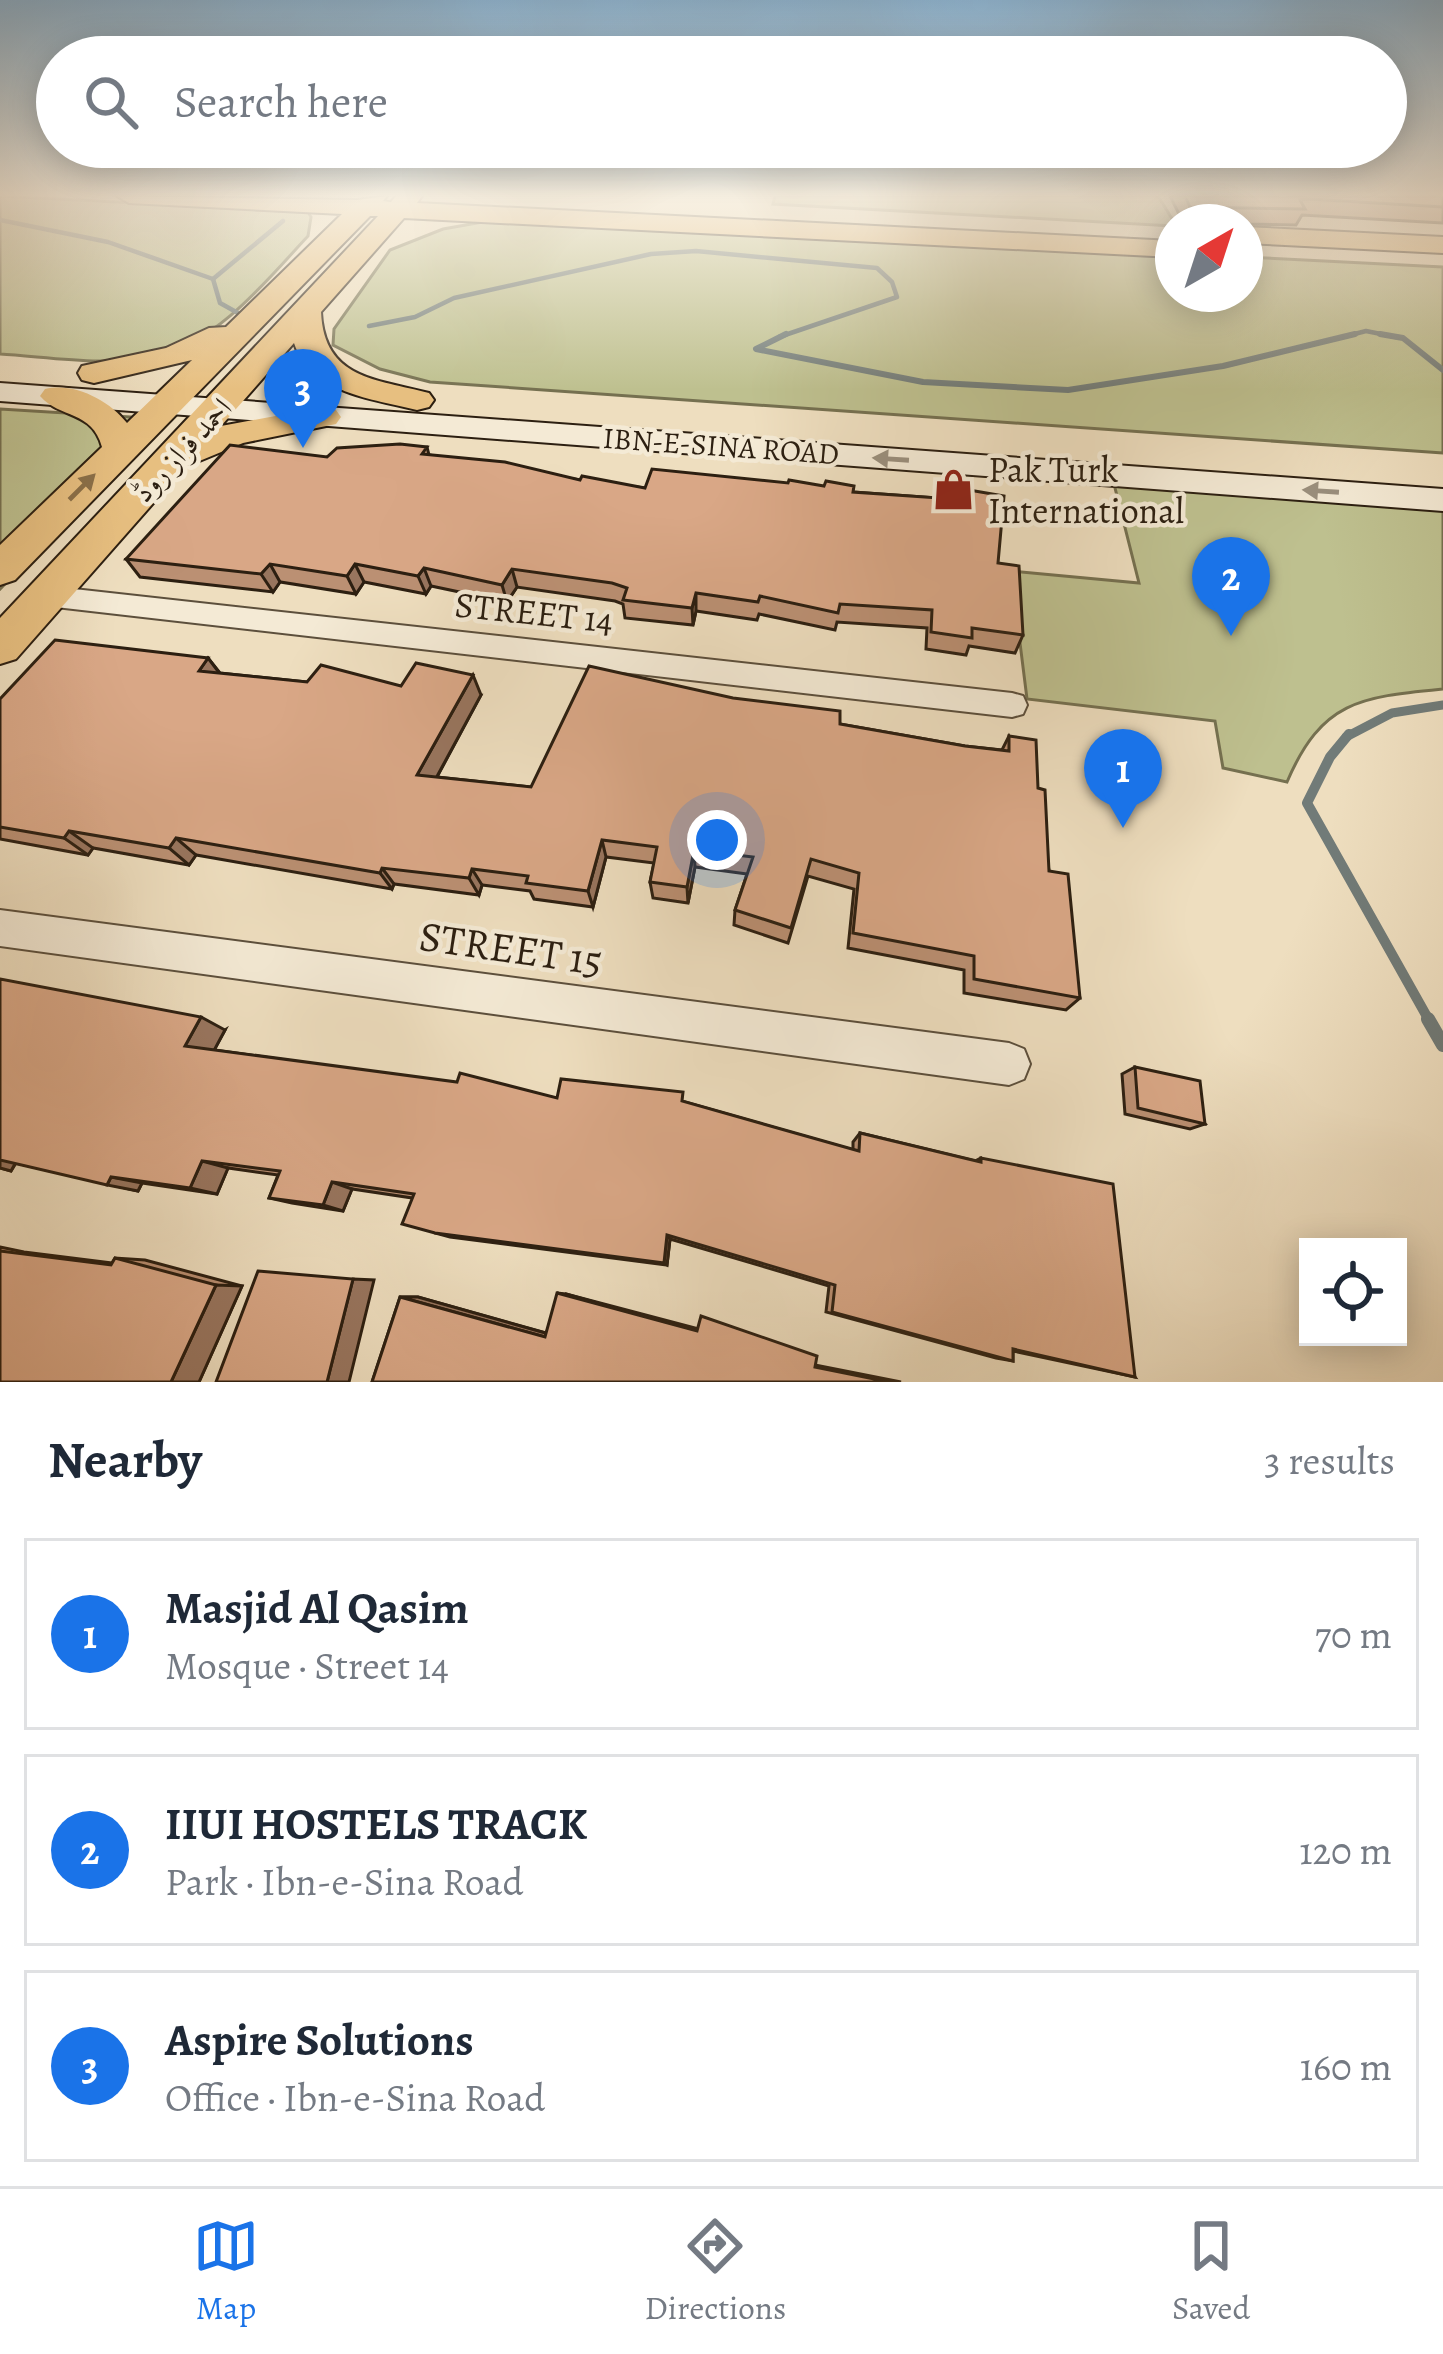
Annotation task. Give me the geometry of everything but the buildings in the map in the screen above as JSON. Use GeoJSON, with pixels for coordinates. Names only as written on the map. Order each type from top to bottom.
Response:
{"type":"FeatureCollection","features":[{"type":"Feature","properties":{"kind":"main road","name":"احمد فراز روڈ"},"geometry":{"type":"LineString","coordinates":[[0,570],[307,260]]}},
{"type":"Feature","properties":{"kind":"main road","name":"احمد فراز روڈ"},"geometry":{"type":"LineString","coordinates":[[0,647],[354,260]]}},
{"type":"Feature","properties":{"kind":"main road"},"geometry":{"type":"LineString","coordinates":[[351,265],[360,260]]}},
{"type":"Feature","properties":{"kind":"main road"},"geometry":{"type":"LineString","coordinates":[[1393,260],[1443,263]]}},
{"type":"Feature","properties":{"kind":"main road"},"geometry":{"type":"LineString","coordinates":[[306,312],[303,338],[315,362],[330,374],[417,400]]}},
{"type":"Feature","properties":{"kind":"main road"},"geometry":{"type":"LineString","coordinates":[[94,374],[176,355],[249,318]]}},
{"type":"Feature","properties":{"kind":"main road","name":"IBN-E-SINA ROAD"},"geometry":{"type":"LineString","coordinates":[[0,367],[94,374],[176,392]]}},
{"type":"Feature","properties":{"kind":"main road","name":"IBN-E-SINA ROAD"},"geometry":{"type":"LineString","coordinates":[[0,392],[417,400],[1435,486]]}},
{"type":"Feature","properties":{"kind":"main road"},"geometry":{"type":"LineString","coordinates":[[57,396],[101,414],[117,433],[120,448]]}},
{"type":"Feature","properties":{"kind":"main road","name":"IBN-E-SINA ROAD"},"geometry":{"type":"LineString","coordinates":[[232,396],[324,417],[1114,462]]}},
{"type":"Feature","properties":{"kind":"main road"},"geometry":{"type":"LineString","coordinates":[[168,466],[233,434],[324,417]]}},
{"type":"Feature","properties":{"kind":"street","name":"STREET 14"},"geometry":{"type":"LineString","coordinates":[[47,596],[1012,705]]}},
{"type":"Feature","properties":{"kind":"street","name":"STREET 15"},"geometry":{"type":"LineString","coordinates":[[0,928],[1009,1064]]}},
{"type":"Feature","properties":{"kind":"green space"},"geometry":{"type":"Polygon","coordinates":[[[0,260],[286,260],[221,323],[179,349],[119,361],[0,354],[0,260]]]}},
{"type":"Feature","properties":{"kind":"green space"},"geometry":{"type":"Polygon","coordinates":[[[383,260],[1155,260],[1155,312],[1263,312],[1263,260],[1443,267],[1443,453],[430,382],[380,369],[333,345],[334,329],[383,260]]]}},
{"type":"Feature","properties":{"kind":"green space"},"geometry":{"type":"Polygon","coordinates":[[[0,409],[164,419],[0,589],[0,409]]]}},
{"type":"Feature","properties":{"kind":"green space"},"geometry":{"type":"Polygon","coordinates":[[[1114,484],[1443,509],[1443,689],[1389,695],[1347,708],[1315,734],[1287,782],[1223,768],[1215,721],[1027,699],[1011,571],[1139,583],[1114,484]]]}},
{"type":"Feature","properties":{"kind":"waterway"},"geometry":{"type":"LineString","coordinates":[[160,260],[213,279]]}},
{"type":"Feature","properties":{"kind":"waterway"},"geometry":{"type":"LineString","coordinates":[[213,279],[235,260]]}},
{"type":"Feature","properties":{"kind":"waterway"},"geometry":{"type":"LineString","coordinates":[[369,326],[415,317],[454,298],[622,260]]}},
{"type":"Feature","properties":{"kind":"waterway"},"geometry":{"type":"LineString","coordinates":[[782,336],[897,297],[892,282],[877,268],[797,260]]}},
{"type":"Feature","properties":{"kind":"waterway"},"geometry":{"type":"LineString","coordinates":[[213,279],[220,303],[238,313]]}},
{"type":"Feature","properties":{"kind":"waterway"},"geometry":{"type":"LineString","coordinates":[[1348,336],[1366,331],[1388,335]]}},
{"type":"Feature","properties":{"kind":"waterway"},"geometry":{"type":"LineString","coordinates":[[782,336],[786,334]]}},
{"type":"Feature","properties":{"kind":"waterway"},"geometry":{"type":"LineString","coordinates":[[1348,336],[1355,334]]}},
{"type":"Feature","properties":{"kind":"waterway"},"geometry":{"type":"LineString","coordinates":[[1380,334],[1388,335]]}},
{"type":"Feature","properties":{"kind":"waterway"},"geometry":{"type":"LineString","coordinates":[[1388,335],[1403,338],[1443,370]]}},
{"type":"Feature","properties":{"kind":"waterway"},"geometry":{"type":"LineString","coordinates":[[1388,335],[1396,337]]}},
{"type":"Feature","properties":{"kind":"waterway"},"geometry":{"type":"LineString","coordinates":[[782,336],[756,349],[923,382],[1068,390],[1223,366],[1348,336]]}},
{"type":"Feature","properties":{"kind":"waterway"},"geometry":{"type":"LineString","coordinates":[[1343,337],[1348,336]]}},
{"type":"Feature","properties":{"kind":"waterway"},"geometry":{"type":"LineString","coordinates":[[1347,737],[1392,713],[1443,705]]}},
{"type":"Feature","properties":{"kind":"waterway"},"geometry":{"type":"LineString","coordinates":[[1347,737],[1330,757],[1307,803],[1430,1022]]}},
{"type":"Feature","properties":{"kind":"waterway"},"geometry":{"type":"LineString","coordinates":[[1428,1019],[1443,1045]]}},
{"type":"Feature","properties":{"kind":"place","name":"Aspire Solutions"},"geometry":{"type":"Point","coordinates":[303,448]}},
{"type":"Feature","properties":{"kind":"place","name":"Pak Turk International"},"geometry":{"type":"Point","coordinates":[954,490]}},
{"type":"Feature","properties":{"kind":"place","name":"IIUI HOSTELS TRACK"},"geometry":{"type":"Point","coordinates":[1231,636]}},
{"type":"Feature","properties":{"kind":"place","name":"Masjid Al Qasim"},"geometry":{"type":"Point","coordinates":[1123,828]}}]}
